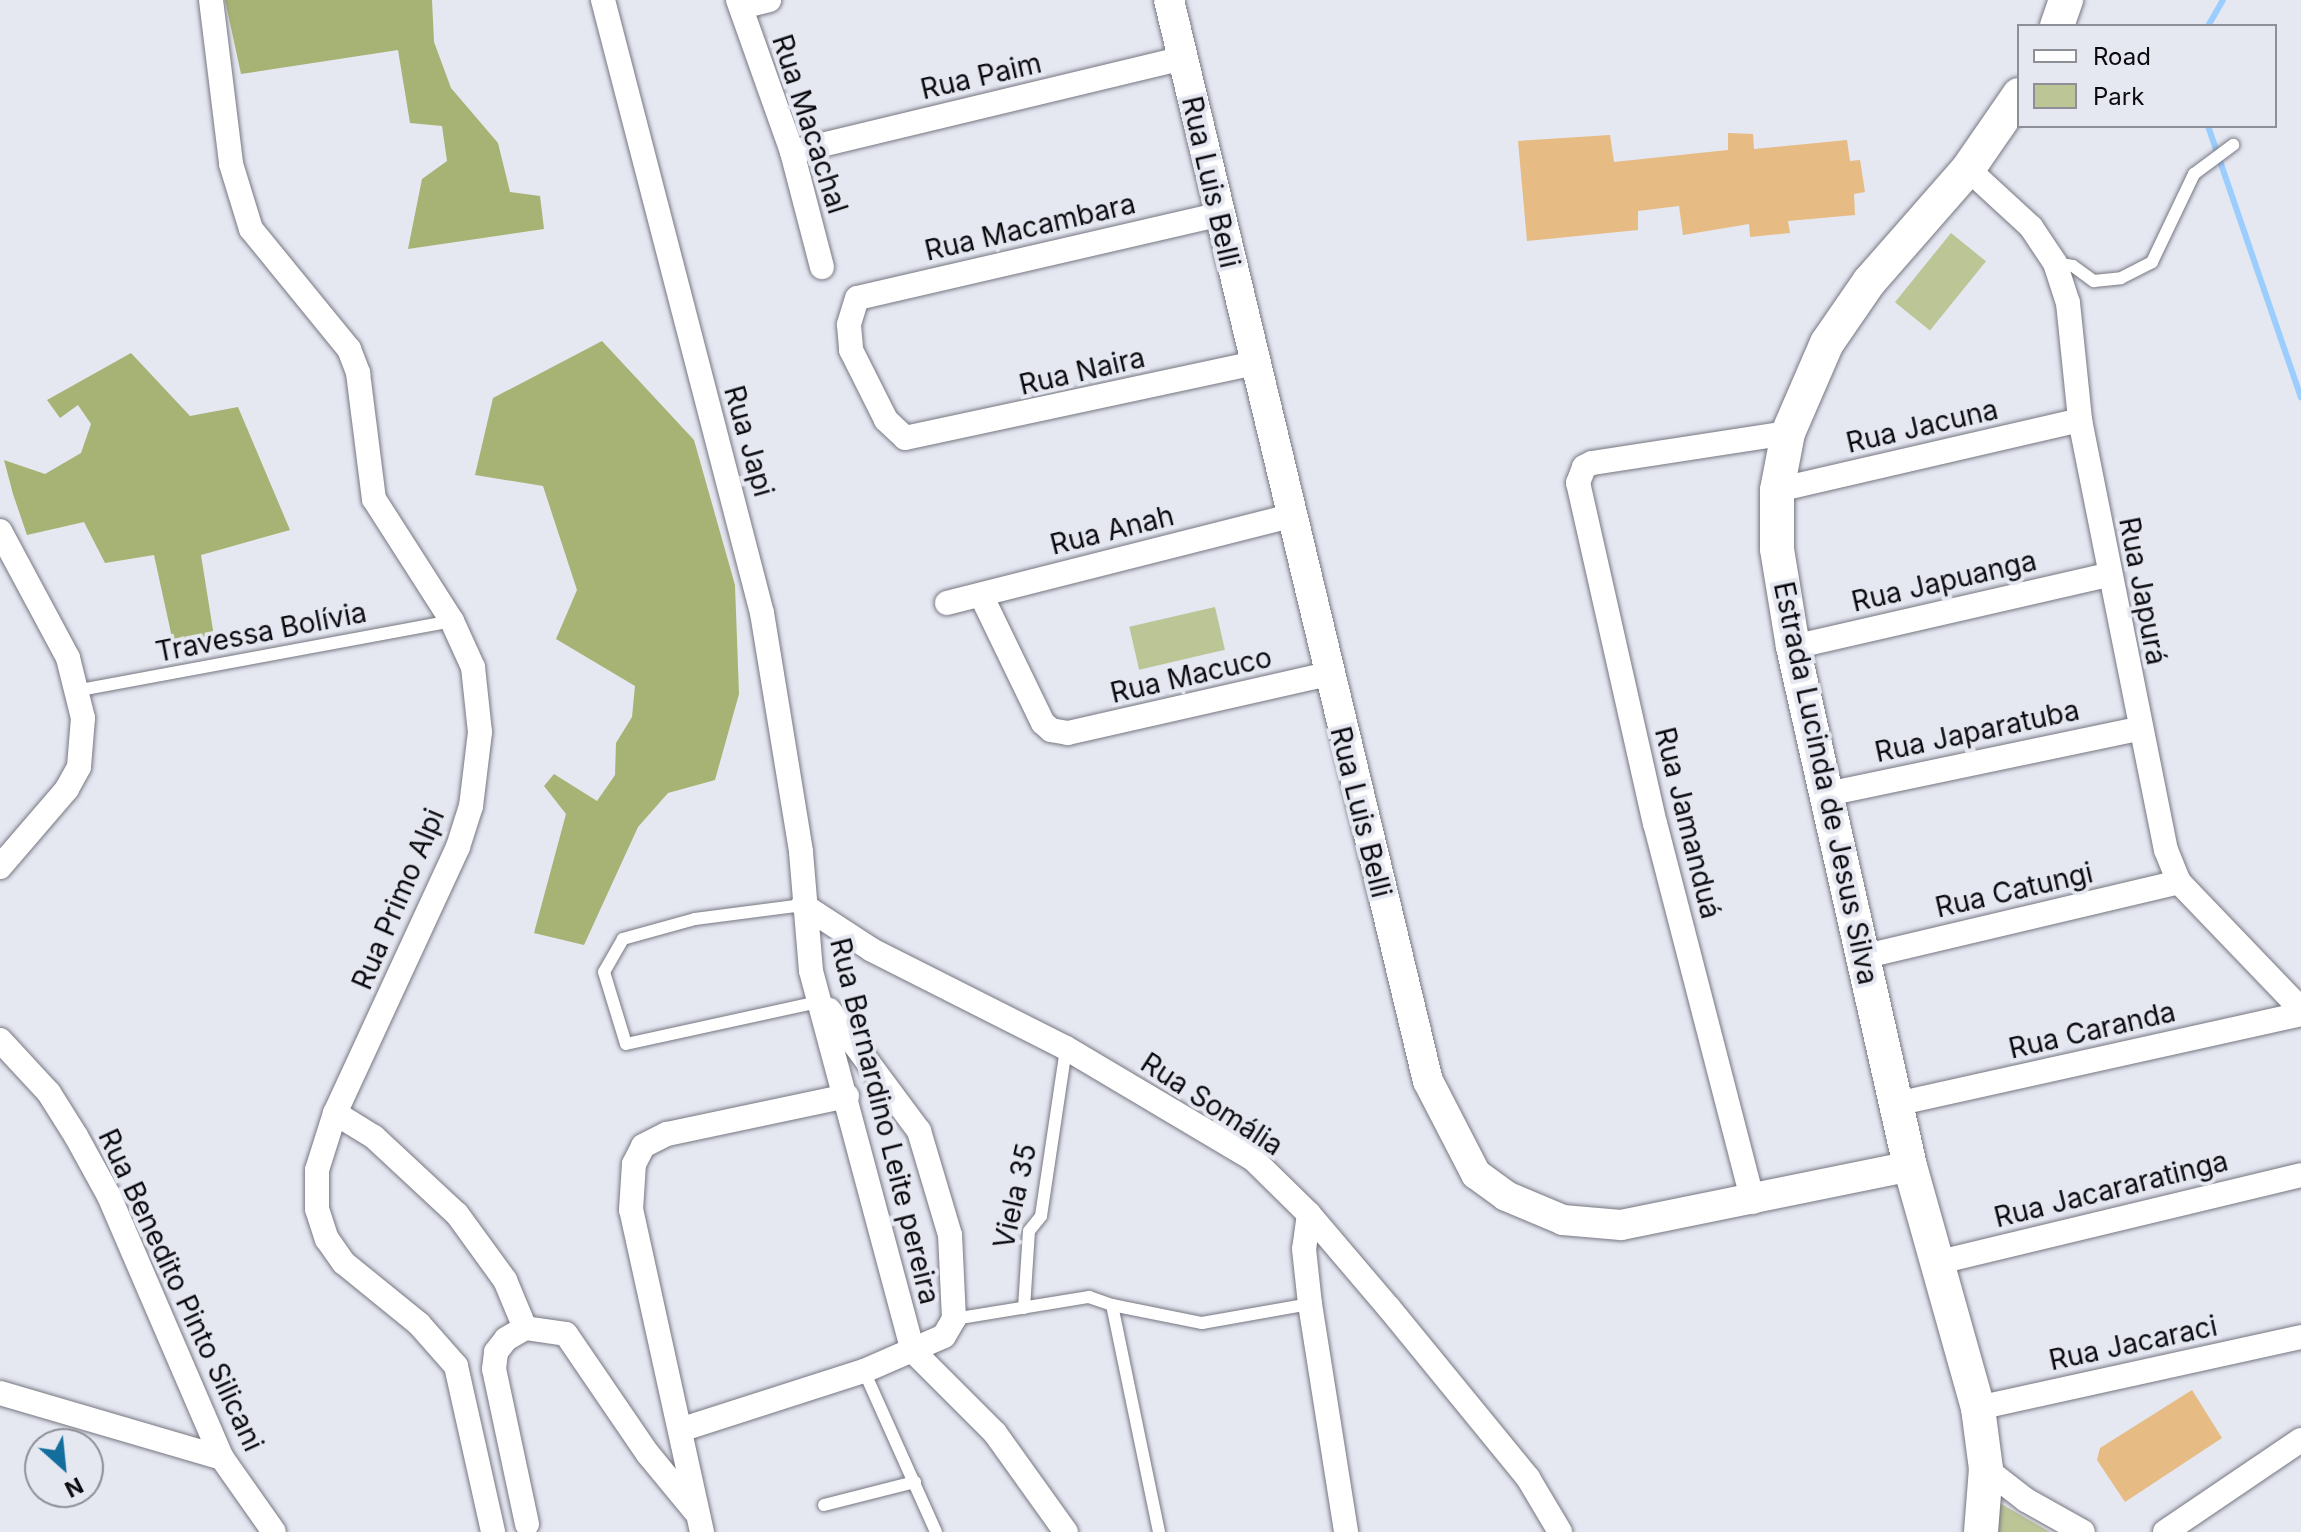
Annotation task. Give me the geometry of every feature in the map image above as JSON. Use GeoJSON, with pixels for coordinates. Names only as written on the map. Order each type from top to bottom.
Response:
{"type":"FeatureCollection","features":[{"type":"Feature","properties":{"kind":"main road"},"geometry":{"type":"LineString","coordinates":[[2058,24],[2066,0]]}},
{"type":"Feature","properties":{"kind":"main road","name":"Estrada Lucinda de Jesus Silva"},"geometry":{"type":"LineString","coordinates":[[1981,1532],[1986,1469],[1978,1408],[1910,1166],[1793,647],[1777,549],[1777,490],[1788,433],[1836,331],[1869,282],[1968,169],[2017,98]]}},
{"type":"Feature","properties":{"kind":"street","name":"Rua Primo Alpi"},"geometry":{"type":"LineString","coordinates":[[211,0],[231,164],[251,229],[349,349],[358,373],[374,499],[452,621],[473,667],[479,703],[471,806],[458,847],[335,1113],[317,1170],[317,1209],[327,1239],[344,1263],[419,1324],[456,1366],[493,1532]]}},
{"type":"Feature","properties":{"kind":"street","name":"Rua Japi"},"geometry":{"type":"LineString","coordinates":[[603,0],[762,613],[801,852],[803,905]]}},
{"type":"Feature","properties":{"kind":"street"},"geometry":{"type":"LineString","coordinates":[[740,4],[769,0]]}},
{"type":"Feature","properties":{"kind":"street","name":"Rua Luis Belli"},"geometry":{"type":"LineString","coordinates":[[1169,0],[1217,215],[1428,1081],[1476,1174],[1506,1196],[1563,1220],[1621,1225],[1753,1202],[1910,1166]]}},
{"type":"Feature","properties":{"kind":"street","name":"Rua Macachal"},"geometry":{"type":"LineString","coordinates":[[740,4],[792,152],[822,267]]}},
{"type":"Feature","properties":{"kind":"street","name":"Rua Paim"},"geometry":{"type":"LineString","coordinates":[[792,152],[1183,58]]}},
{"type":"Feature","properties":{"kind":"street","name":"Rua Japurá"},"geometry":{"type":"LineString","coordinates":[[1968,169],[2031,227],[2055,263],[2068,303],[2080,420],[2108,575],[2166,850],[2179,882],[2301,1012]]}},
{"type":"Feature","properties":{"kind":"street","name":"Rua Macambara"},"geometry":{"type":"LineString","coordinates":[[922,438],[894,431],[851,350],[849,325],[857,298],[1217,215]]}},
{"type":"Feature","properties":{"kind":"street","name":"Rua Naira"},"geometry":{"type":"LineString","coordinates":[[922,438],[1255,363]]}},
{"type":"Feature","properties":{"kind":"street","name":"Rua Jacuna"},"geometry":{"type":"LineString","coordinates":[[1777,490],[2080,420]]}},
{"type":"Feature","properties":{"kind":"street","name":"Rua Jamanduá"},"geometry":{"type":"LineString","coordinates":[[1753,1202],[1655,824],[1578,483],[1584,467],[1592,463],[1788,433]]}},
{"type":"Feature","properties":{"kind":"street","name":"Rua Anah"},"geometry":{"type":"LineString","coordinates":[[947,603],[1291,516]]}},
{"type":"Feature","properties":{"kind":"street"},"geometry":{"type":"LineString","coordinates":[[0,531],[48,617],[80,690],[83,742],[79,767],[49,813],[0,867]]}},
{"type":"Feature","properties":{"kind":"street","name":"Rua Japuanga"},"geometry":{"type":"LineString","coordinates":[[1793,647],[2108,575]]}},
{"type":"Feature","properties":{"kind":"street","name":"Rua Macuco"},"geometry":{"type":"LineString","coordinates":[[981,595],[1043,723],[1068,733],[1328,674]]}},
{"type":"Feature","properties":{"kind":"street","name":"Rua Japaratuba"},"geometry":{"type":"LineString","coordinates":[[1827,794],[2139,729]]}},
{"type":"Feature","properties":{"kind":"street","name":"Rua Catungi"},"geometry":{"type":"LineString","coordinates":[[1862,957],[2179,882]]}},
{"type":"Feature","properties":{"kind":"street","name":"Rua Bernardino Leite pereira"},"geometry":{"type":"LineString","coordinates":[[803,905],[811,971],[823,1001],[913,1351]]}},
{"type":"Feature","properties":{"kind":"street","name":"Rua Somália"},"geometry":{"type":"LineString","coordinates":[[803,905],[872,950],[1066,1048],[1253,1159],[1309,1214],[1528,1478],[1560,1532]]}},
{"type":"Feature","properties":{"kind":"street"},"geometry":{"type":"LineString","coordinates":[[683,1429],[864,1371],[944,1336],[954,1319],[950,1235],[919,1131],[823,1001]]}},
{"type":"Feature","properties":{"kind":"street","name":"Rua Caranda"},"geometry":{"type":"LineString","coordinates":[[1896,1104],[2301,1012]]}},
{"type":"Feature","properties":{"kind":"street","name":"Rua Benedito Pinto Silicani"},"geometry":{"type":"LineString","coordinates":[[0,1040],[49,1093],[109,1196],[222,1458],[274,1532]]}},
{"type":"Feature","properties":{"kind":"street"},"geometry":{"type":"LineString","coordinates":[[699,1523],[683,1429],[631,1210],[634,1164],[643,1146],[667,1134],[847,1096]]}},
{"type":"Feature","properties":{"kind":"street"},"geometry":{"type":"LineString","coordinates":[[335,1113],[386,1147],[457,1214],[505,1280],[525,1328]]}},
{"type":"Feature","properties":{"kind":"street","name":"Rua Jacararatinga"},"geometry":{"type":"LineString","coordinates":[[1935,1263],[2301,1175]]}},
{"type":"Feature","properties":{"kind":"street"},"geometry":{"type":"LineString","coordinates":[[1309,1214],[1304,1249],[1310,1304],[1346,1532]]}},
{"type":"Feature","properties":{"kind":"street"},"geometry":{"type":"LineString","coordinates":[[527,1524],[494,1369],[496,1352],[506,1339],[525,1328],[566,1334],[699,1523]]}},
{"type":"Feature","properties":{"kind":"street","name":"Rua Jacaraci"},"geometry":{"type":"LineString","coordinates":[[1978,1408],[2301,1337]]}},
{"type":"Feature","properties":{"kind":"street"},"geometry":{"type":"LineString","coordinates":[[913,1351],[995,1433],[1066,1532]]}},
{"type":"Feature","properties":{"kind":"street"},"geometry":{"type":"LineString","coordinates":[[0,1393],[222,1458]]}},
{"type":"Feature","properties":{"kind":"street"},"geometry":{"type":"LineString","coordinates":[[2165,1532],[2301,1440]]}},
{"type":"Feature","properties":{"kind":"street"},"geometry":{"type":"LineString","coordinates":[[1986,1469],[2026,1500],[2083,1532]]}},
{"type":"Feature","properties":{"kind":"lane"},"geometry":{"type":"LineString","coordinates":[[2055,263],[2073,266],[2094,281],[2121,278],[2152,262],[2194,174],[2233,145]]}},
{"type":"Feature","properties":{"kind":"lane","name":"Travessa Bolívia"},"geometry":{"type":"LineString","coordinates":[[80,690],[452,621]]}},
{"type":"Feature","properties":{"kind":"lane"},"geometry":{"type":"LineString","coordinates":[[803,905],[695,919],[634,935],[623,939],[604,972],[626,1044],[823,1001]]}},
{"type":"Feature","properties":{"kind":"lane","name":"Viela 35"},"geometry":{"type":"LineString","coordinates":[[1024,1308],[1029,1231],[1041,1216],[1066,1048]]}},
{"type":"Feature","properties":{"kind":"lane"},"geometry":{"type":"LineString","coordinates":[[954,1319],[1089,1297],[1112,1305],[1202,1323],[1310,1304]]}},
{"type":"Feature","properties":{"kind":"lane"},"geometry":{"type":"LineString","coordinates":[[1112,1305],[1159,1532]]}},
{"type":"Feature","properties":{"kind":"lane"},"geometry":{"type":"LineString","coordinates":[[864,1371],[936,1532]]}},
{"type":"Feature","properties":{"kind":"lane"},"geometry":{"type":"LineString","coordinates":[[824,1505],[915,1482]]}},
{"type":"Feature","properties":{"kind":"green space"},"geometry":{"type":"Polygon","coordinates":[[[225,0],[432,0],[434,42],[451,88],[498,143],[510,192],[540,196],[544,229],[408,249],[422,179],[447,161],[442,126],[410,123],[398,50],[241,74],[225,0]]]}},
{"type":"Feature","properties":{"kind":"green space"},"geometry":{"type":"Polygon","coordinates":[[[1951,233],[1986,261],[1930,330],[1895,302],[1951,233]]]}},
{"type":"Feature","properties":{"kind":"green space"},"geometry":{"type":"Polygon","coordinates":[[[602,341],[694,440],[735,585],[739,694],[715,780],[668,793],[638,827],[584,945],[534,933],[566,814],[544,786],[554,774],[597,801],[615,775],[616,743],[632,717],[635,686],[556,639],[577,590],[543,486],[475,475],[493,398],[602,341]]]}},
{"type":"Feature","properties":{"kind":"green space"},"geometry":{"type":"Polygon","coordinates":[[[131,353],[190,416],[238,407],[290,530],[201,555],[216,649],[176,656],[154,555],[105,563],[84,522],[27,535],[13,494],[4,460],[45,474],[81,453],[91,424],[78,405],[60,418],[47,400],[131,353]]]}},
{"type":"Feature","properties":{"kind":"green space"},"geometry":{"type":"Polygon","coordinates":[[[1215,607],[1225,650],[1139,670],[1129,627],[1215,607]]]}},
{"type":"Feature","properties":{"kind":"green space"},"geometry":{"type":"Polygon","coordinates":[[[1998,1502],[2050,1532],[1994,1532],[1998,1502]]]}},
{"type":"Feature","properties":{"kind":"building"},"geometry":{"type":"Polygon","coordinates":[[[1728,133],[1753,134],[1754,149],[1847,140],[1850,161],[1860,160],[1865,192],[1854,194],[1855,215],[1788,221],[1790,233],[1750,237],[1749,224],[1683,235],[1679,206],[1638,211],[1638,230],[1527,241],[1518,141],[1610,135],[1614,162],[1728,150],[1728,133]]]}},
{"type":"Feature","properties":{"kind":"building"},"geometry":{"type":"Polygon","coordinates":[[[2192,1390],[2222,1438],[2125,1502],[2097,1460],[2100,1448],[2192,1390]]]}},
{"type":"Feature","properties":{"kind":"waterway"},"geometry":{"type":"LineString","coordinates":[[2209,24],[2223,0]]}},
{"type":"Feature","properties":{"kind":"waterway"},"geometry":{"type":"LineString","coordinates":[[2209,128],[2301,397]]}}]}
